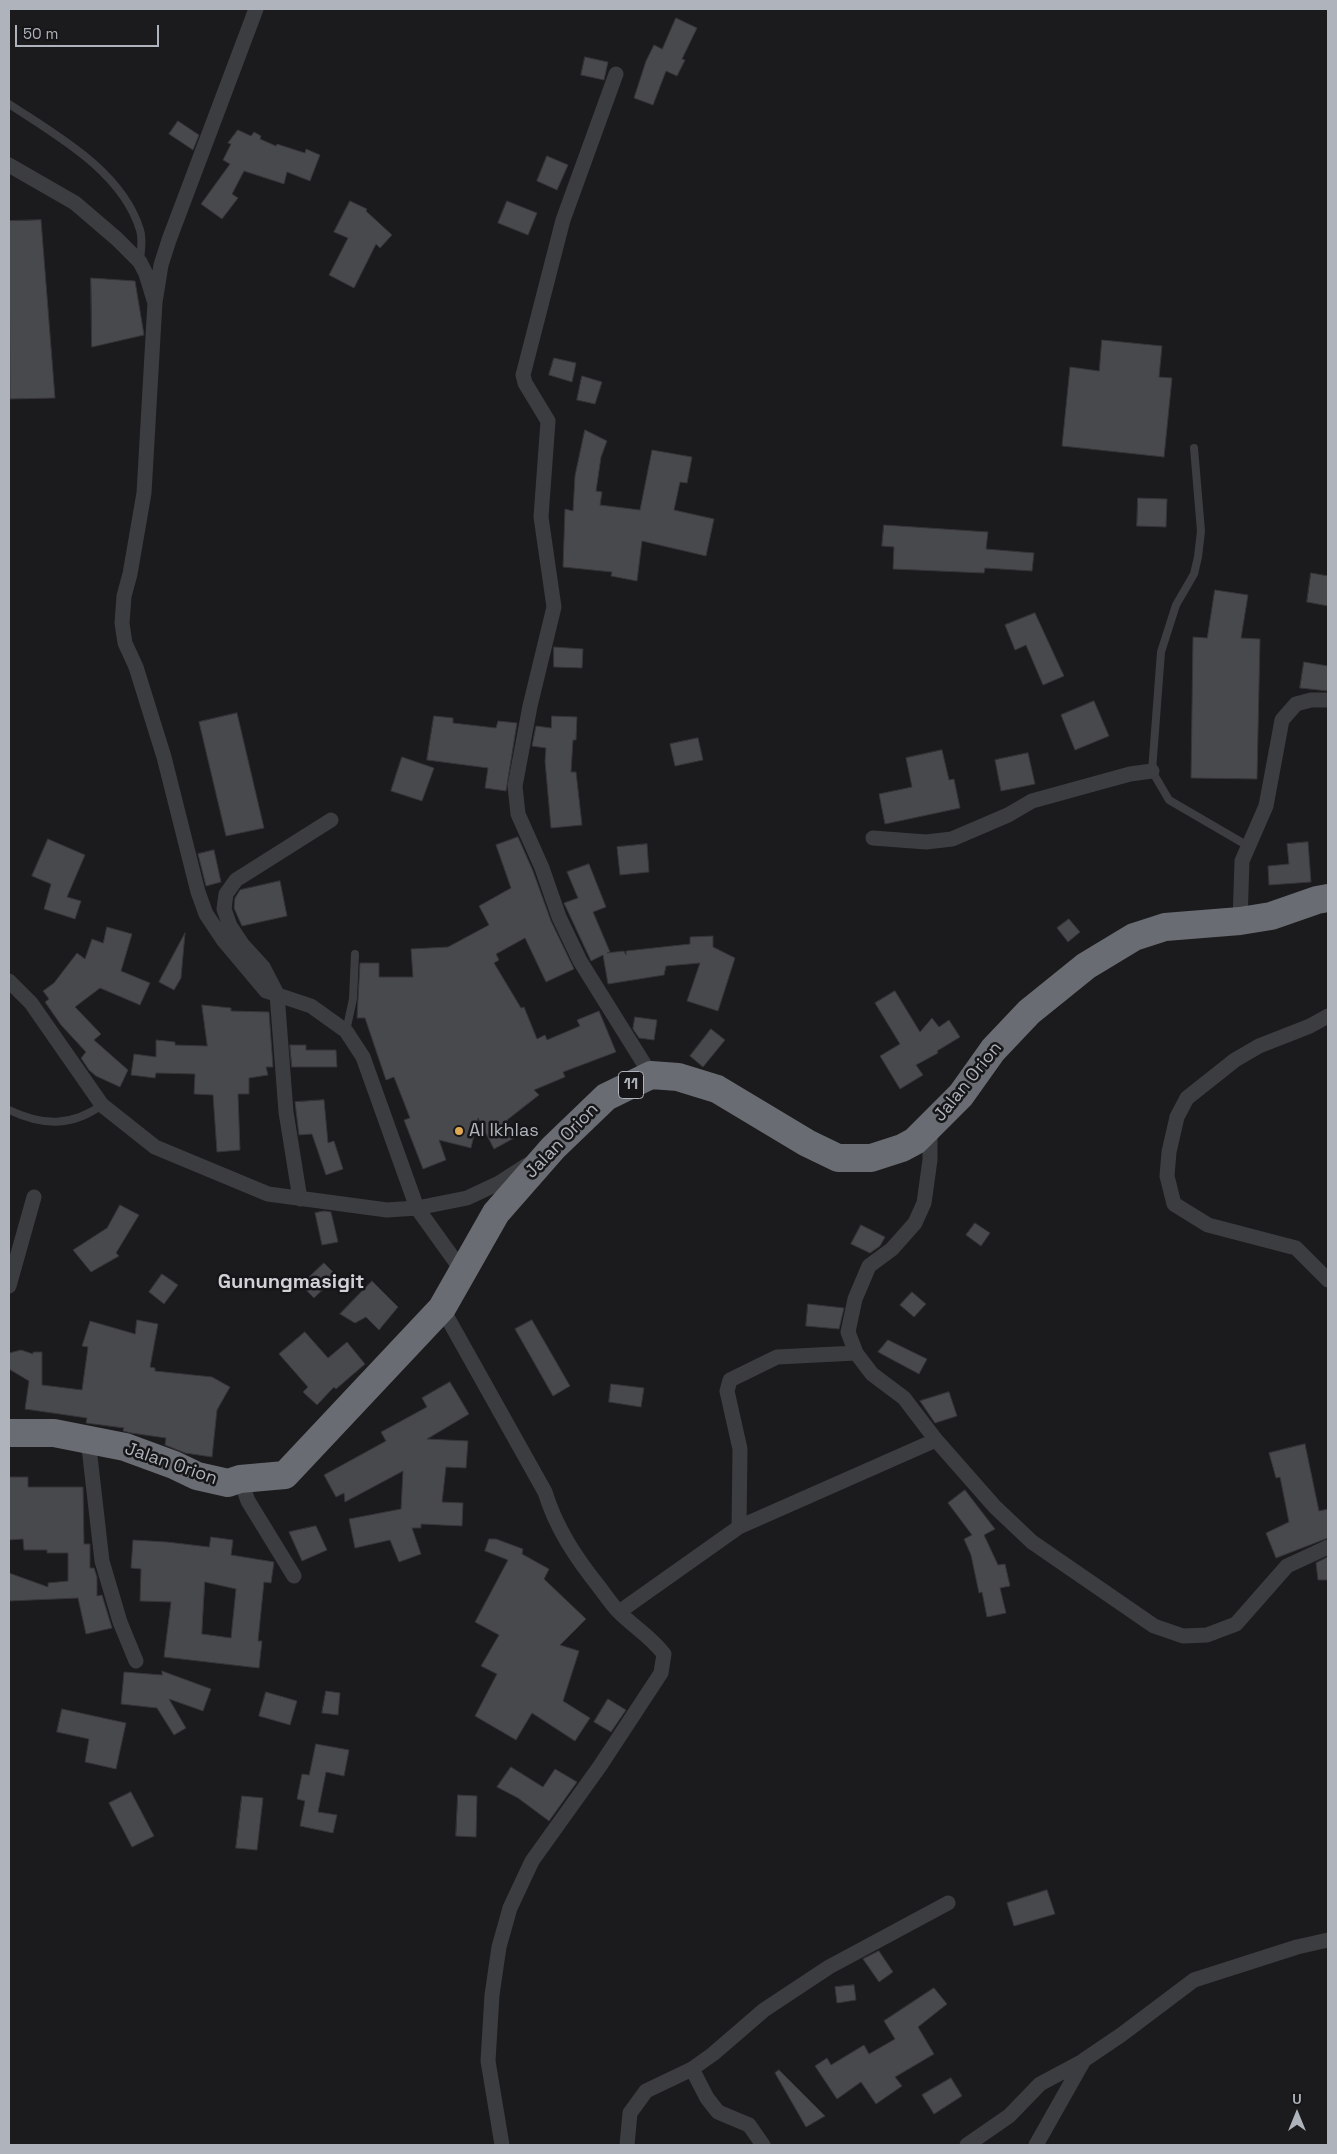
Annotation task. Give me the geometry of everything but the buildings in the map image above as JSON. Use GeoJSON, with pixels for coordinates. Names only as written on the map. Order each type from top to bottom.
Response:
{"type":"FeatureCollection","features":[{"type":"Feature","properties":{"kind":"highway","name":"Jalan Orion"},"geometry":{"type":"LineString","coordinates":[[9,1433],[54,1433],[88,1439],[125,1448],[174,1465],[197,1476],[228,1483],[240,1479],[285,1475],[442,1308],[496,1213],[553,1148],[606,1097],[652,1075],[678,1077],[717,1090],[807,1143],[838,1158],[871,1158],[902,1148],[915,1141],[930,1128],[961,1094],[993,1050],[1023,1019],[1086,966],[1134,937],[1165,927],[1240,921],[1271,916],[1328,898]]}},
{"type":"Feature","properties":{"kind":"street"},"geometry":{"type":"LineString","coordinates":[[256,9],[161,265],[155,302],[144,493],[130,574],[124,596],[122,623],[125,643],[136,668],[164,757],[198,892],[206,914],[224,941],[266,991],[311,1006],[346,1031],[363,1057],[417,1208],[463,1272]]}},
{"type":"Feature","properties":{"kind":"street"},"geometry":{"type":"LineString","coordinates":[[616,74],[563,220],[523,375],[525,383],[548,421],[541,517],[554,607],[530,706],[515,786],[518,814],[542,868],[563,926],[580,961],[652,1075]]}},
{"type":"Feature","properties":{"kind":"street"},"geometry":{"type":"LineString","coordinates":[[9,164],[75,203],[117,240],[140,262],[155,302]]}},
{"type":"Feature","properties":{"kind":"street"},"geometry":{"type":"LineString","coordinates":[[1240,921],[1242,861],[1266,806],[1282,720],[1296,704],[1311,700],[1328,700]]}},
{"type":"Feature","properties":{"kind":"street"},"geometry":{"type":"LineString","coordinates":[[873,838],[926,842],[952,839],[1032,802],[1130,774],[1152,771]]}},
{"type":"Feature","properties":{"kind":"street"},"geometry":{"type":"LineString","coordinates":[[300,1199],[286,1112],[277,994],[263,967],[242,944],[230,926],[224,909],[226,894],[236,880],[331,820]]}},
{"type":"Feature","properties":{"kind":"street"},"geometry":{"type":"LineString","coordinates":[[9,981],[31,1003],[102,1105],[155,1147],[268,1194],[388,1210],[417,1208],[467,1198],[499,1183],[553,1148]]}},
{"type":"Feature","properties":{"kind":"street"},"geometry":{"type":"LineString","coordinates":[[1328,1016],[1310,1026],[1259,1046],[1235,1060],[1187,1098],[1177,1117],[1169,1152],[1167,1176],[1174,1204],[1198,1220],[1208,1225],[1296,1248],[1328,1280]]}},
{"type":"Feature","properties":{"kind":"street"},"geometry":{"type":"LineString","coordinates":[[930,1128],[930,1160],[924,1203],[915,1224],[892,1249],[869,1266],[855,1300],[848,1332],[856,1353],[872,1374],[904,1398],[936,1440],[995,1507],[1032,1542],[1154,1626],[1183,1636],[1207,1635],[1236,1624],[1287,1566],[1328,1547]]}},
{"type":"Feature","properties":{"kind":"street"},"geometry":{"type":"LineString","coordinates":[[9,1286],[34,1197]]}},
{"type":"Feature","properties":{"kind":"street"},"geometry":{"type":"LineString","coordinates":[[442,1308],[545,1492],[552,1516],[564,1538],[585,1570],[619,1612],[653,1640],[664,1654],[661,1673],[600,1766],[532,1860],[510,1908],[497,1957],[492,1994],[488,2061],[502,2145]]}},
{"type":"Feature","properties":{"kind":"street"},"geometry":{"type":"LineString","coordinates":[[739,1527],[740,1449],[728,1392],[730,1380],[777,1357],[856,1353]]}},
{"type":"Feature","properties":{"kind":"street"},"geometry":{"type":"LineString","coordinates":[[88,1439],[102,1561],[120,1622],[136,1661]]}},
{"type":"Feature","properties":{"kind":"street"},"geometry":{"type":"LineString","coordinates":[[619,1612],[739,1527],[936,1440]]}},
{"type":"Feature","properties":{"kind":"street"},"geometry":{"type":"LineString","coordinates":[[240,1479],[248,1501],[294,1576]]}},
{"type":"Feature","properties":{"kind":"street"},"geometry":{"type":"LineString","coordinates":[[627,2145],[630,2113],[646,2091],[692,2069],[713,2054],[764,2010],[829,1967],[948,1903]]}},
{"type":"Feature","properties":{"kind":"street"},"geometry":{"type":"LineString","coordinates":[[967,2145],[1009,2116],[1040,2084],[1084,2060],[1121,2035],[1194,1980],[1297,1947],[1328,1940]]}},
{"type":"Feature","properties":{"kind":"street"},"geometry":{"type":"LineString","coordinates":[[1036,2145],[1084,2060]]}},
{"type":"Feature","properties":{"kind":"street"},"geometry":{"type":"LineString","coordinates":[[692,2069],[707,2098],[718,2112],[749,2125],[763,2145]]}},
{"type":"Feature","properties":{"kind":"lane"},"geometry":{"type":"LineString","coordinates":[[9,104],[56,135],[106,173],[121,191],[141,231],[140,262]]}},
{"type":"Feature","properties":{"kind":"lane"},"geometry":{"type":"LineString","coordinates":[[1194,448],[1201,531],[1198,557],[1194,574],[1176,606],[1161,652],[1152,771],[1169,800],[1248,846]]}},
{"type":"Feature","properties":{"kind":"lane"},"geometry":{"type":"LineString","coordinates":[[346,1031],[353,999],[355,954]]}},
{"type":"Feature","properties":{"kind":"lane"},"geometry":{"type":"LineString","coordinates":[[9,1110],[30,1118],[71,1122],[87,1116],[102,1105]]}},
{"type":"Feature","properties":{"kind":"place","name":"Al Ikhlas"},"geometry":{"type":"Point","coordinates":[459,1131]}},
{"type":"Feature","properties":{"kind":"district","name":"Gunungmasigit"},"geometry":{"type":"Point","coordinates":[291,1283]}}]}
